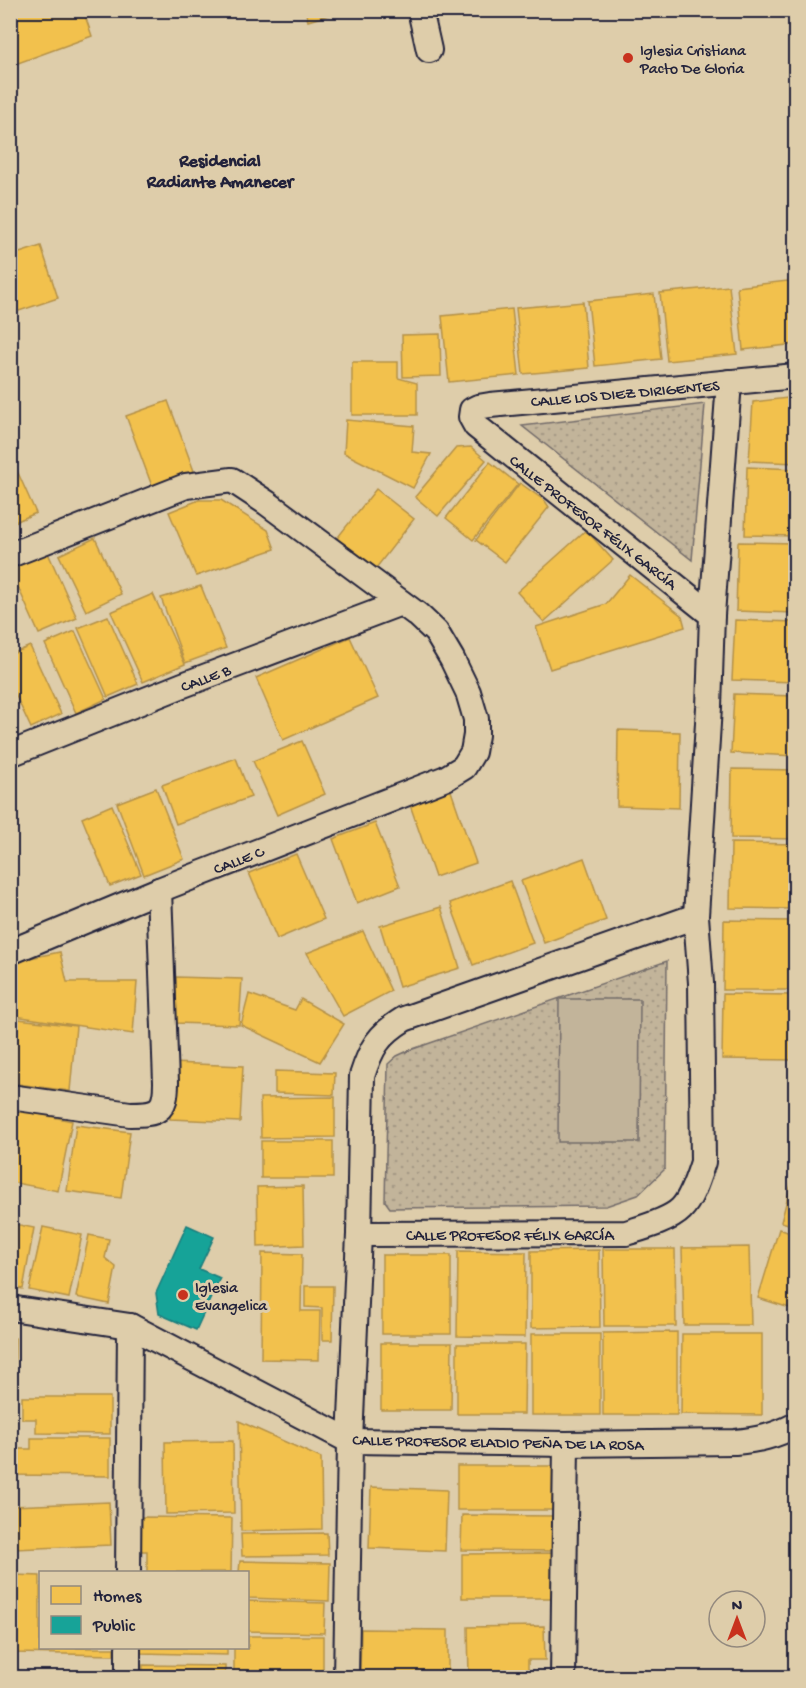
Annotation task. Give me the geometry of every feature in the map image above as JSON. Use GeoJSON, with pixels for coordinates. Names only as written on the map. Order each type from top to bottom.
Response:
{"type":"FeatureCollection","features":[{"type":"Feature","properties":{"kind":"street"},"geometry":{"type":"LineString","coordinates":[[420,10],[429,50]]}},
{"type":"Feature","properties":{"kind":"street","name":"CALLE LOS DIEZ DIRIGENTES"},"geometry":{"type":"LineString","coordinates":[[476,426],[471,417],[472,410],[478,406],[795,376]]}},
{"type":"Feature","properties":{"kind":"street","name":"CALLE PROFESOR FÉLIX GARCÍA"},"geometry":{"type":"LineString","coordinates":[[359,1234],[626,1233],[656,1224],[681,1209],[694,1188],[703,1162],[701,983],[696,916],[709,707],[712,615],[729,382]]}},
{"type":"Feature","properties":{"kind":"street","name":"CALLE PROFESOR FÉLIX GARCÍA"},"geometry":{"type":"LineString","coordinates":[[476,426],[712,615]]}},
{"type":"Feature","properties":{"kind":"street"},"geometry":{"type":"LineString","coordinates":[[10,555],[186,486],[232,480],[267,503],[401,603]]}},
{"type":"Feature","properties":{"kind":"street","name":"CALLE B"},"geometry":{"type":"LineString","coordinates":[[10,754],[401,603]]}},
{"type":"Feature","properties":{"kind":"street","name":"CALLE C"},"geometry":{"type":"LineString","coordinates":[[10,952],[159,890],[446,778],[464,767],[473,752],[476,735],[476,719],[468,692],[436,632],[401,603]]}},
{"type":"Feature","properties":{"kind":"street"},"geometry":{"type":"LineString","coordinates":[[10,1097],[130,1114],[149,1114],[162,1107],[166,1095],[166,1082],[159,890]]}},
{"type":"Feature","properties":{"kind":"street"},"geometry":{"type":"LineString","coordinates":[[346,1677],[350,1441],[359,1234],[362,1077],[368,1059],[376,1043],[388,1029],[404,1018],[696,916]]}},
{"type":"Feature","properties":{"kind":"street","name":"CALLE PROFESOR ELADIO PEÑA DE LA ROSA"},"geometry":{"type":"LineString","coordinates":[[10,1308],[130,1326],[350,1441],[566,1444],[735,1442],[766,1438],[795,1425]]}},
{"type":"Feature","properties":{"kind":"street"},"geometry":{"type":"LineString","coordinates":[[128,1571],[130,1326]]}},
{"type":"Feature","properties":{"kind":"street"},"geometry":{"type":"LineString","coordinates":[[563,1677],[566,1444]]}},
{"type":"Feature","properties":{"kind":"street"},"geometry":{"type":"LineString","coordinates":[[128,1649],[128,1677]]}},
{"type":"Feature","properties":{"kind":"shaded area"},"geometry":{"type":"Polygon","coordinates":[[[705,404],[692,560],[522,426],[705,404]]]}},
{"type":"Feature","properties":{"kind":"shaded area"},"geometry":{"type":"Polygon","coordinates":[[[667,961],[665,1169],[638,1195],[606,1206],[390,1208],[385,1201],[388,1064],[397,1056],[410,1050],[667,961]]]}},
{"type":"Feature","properties":{"kind":"shaded area"},"geometry":{"type":"Polygon","coordinates":[[[559,999],[640,999],[639,1142],[558,1142],[559,999]]]}},
{"type":"Feature","properties":{"kind":"building: Homes"},"geometry":{"type":"Polygon","coordinates":[[[13,10],[83,10],[92,36],[10,66],[10,22],[16,20],[13,10]]]}},
{"type":"Feature","properties":{"kind":"building: Homes"},"geometry":{"type":"Polygon","coordinates":[[[305,10],[345,10],[308,21],[305,10]]]}},
{"type":"Feature","properties":{"kind":"building: Homes"},"geometry":{"type":"Polygon","coordinates":[[[41,246],[58,298],[10,314],[10,256],[41,246]]]}},
{"type":"Feature","properties":{"kind":"building: Homes"},"geometry":{"type":"Polygon","coordinates":[[[796,280],[796,344],[743,350],[737,287],[796,280]]]}},
{"type":"Feature","properties":{"kind":"building: Homes"},"geometry":{"type":"Polygon","coordinates":[[[729,286],[737,354],[667,361],[660,293],[729,286]]]}},
{"type":"Feature","properties":{"kind":"building: Homes"},"geometry":{"type":"Polygon","coordinates":[[[654,294],[661,359],[595,366],[588,301],[654,294]]]}},
{"type":"Feature","properties":{"kind":"building: Homes"},"geometry":{"type":"Polygon","coordinates":[[[583,302],[589,368],[523,374],[516,308],[583,302]]]}},
{"type":"Feature","properties":{"kind":"building: Homes"},"geometry":{"type":"Polygon","coordinates":[[[512,309],[519,375],[449,382],[442,316],[512,309]]]}},
{"type":"Feature","properties":{"kind":"building: Homes"},"geometry":{"type":"Polygon","coordinates":[[[440,334],[441,376],[403,377],[402,335],[440,334]]]}},
{"type":"Feature","properties":{"kind":"building: Homes"},"geometry":{"type":"Polygon","coordinates":[[[352,362],[398,362],[398,378],[417,383],[417,415],[352,415],[352,362]]]}},
{"type":"Feature","properties":{"kind":"building: Homes"},"geometry":{"type":"Polygon","coordinates":[[[796,397],[796,463],[749,461],[753,402],[796,397]]]}},
{"type":"Feature","properties":{"kind":"building: Homes"},"geometry":{"type":"Polygon","coordinates":[[[168,401],[194,471],[152,486],[126,416],[168,401]]]}},
{"type":"Feature","properties":{"kind":"building: Homes"},"geometry":{"type":"Polygon","coordinates":[[[346,420],[414,426],[412,452],[431,454],[413,488],[344,453],[346,420]]]}},
{"type":"Feature","properties":{"kind":"building: Homes"},"geometry":{"type":"Polygon","coordinates":[[[471,447],[486,460],[438,516],[415,497],[456,448],[471,447]]]}},
{"type":"Feature","properties":{"kind":"building: Homes"},"geometry":{"type":"Polygon","coordinates":[[[10,455],[36,513],[10,524],[10,455]]]}},
{"type":"Feature","properties":{"kind":"building: Homes"},"geometry":{"type":"Polygon","coordinates":[[[490,462],[518,484],[473,540],[446,518],[490,462]]]}},
{"type":"Feature","properties":{"kind":"building: Homes"},"geometry":{"type":"Polygon","coordinates":[[[747,467],[796,469],[796,536],[745,535],[747,467]]]}},
{"type":"Feature","properties":{"kind":"building: Homes"},"geometry":{"type":"Polygon","coordinates":[[[520,483],[545,501],[549,507],[505,562],[476,540],[520,483]]]}},
{"type":"Feature","properties":{"kind":"building: Homes"},"geometry":{"type":"Polygon","coordinates":[[[376,489],[414,519],[373,572],[334,542],[376,489]]]}},
{"type":"Feature","properties":{"kind":"building: Homes"},"geometry":{"type":"Polygon","coordinates":[[[199,500],[221,500],[268,530],[275,549],[196,576],[169,512],[199,500]]]}},
{"type":"Feature","properties":{"kind":"building: Homes"},"geometry":{"type":"Polygon","coordinates":[[[586,530],[613,560],[544,622],[517,592],[586,530]]]}},
{"type":"Feature","properties":{"kind":"building: Homes"},"geometry":{"type":"Polygon","coordinates":[[[95,538],[121,594],[86,611],[59,555],[95,538]]]}},
{"type":"Feature","properties":{"kind":"building: Homes"},"geometry":{"type":"Polygon","coordinates":[[[738,542],[796,543],[796,613],[736,611],[738,542]]]}},
{"type":"Feature","properties":{"kind":"building: Homes"},"geometry":{"type":"Polygon","coordinates":[[[48,553],[77,618],[39,634],[10,569],[48,553]]]}},
{"type":"Feature","properties":{"kind":"building: Homes"},"geometry":{"type":"Polygon","coordinates":[[[630,575],[682,616],[685,627],[550,669],[536,627],[606,604],[630,575]]]}},
{"type":"Feature","properties":{"kind":"building: Homes"},"geometry":{"type":"Polygon","coordinates":[[[201,586],[226,648],[185,663],[161,598],[201,586]]]}},
{"type":"Feature","properties":{"kind":"building: Homes"},"geometry":{"type":"Polygon","coordinates":[[[153,594],[185,664],[143,682],[111,612],[153,594]]]}},
{"type":"Feature","properties":{"kind":"building: Homes"},"geometry":{"type":"Polygon","coordinates":[[[108,616],[138,684],[108,697],[78,628],[108,616]]]}},
{"type":"Feature","properties":{"kind":"building: Homes"},"geometry":{"type":"Polygon","coordinates":[[[735,620],[796,622],[796,682],[732,680],[735,620]]]}},
{"type":"Feature","properties":{"kind":"building: Homes"},"geometry":{"type":"Polygon","coordinates":[[[75,631],[106,699],[76,713],[45,644],[75,631]]]}},
{"type":"Feature","properties":{"kind":"building: Homes"},"geometry":{"type":"Polygon","coordinates":[[[350,637],[378,698],[283,740],[256,678],[350,637]]]}},
{"type":"Feature","properties":{"kind":"building: Homes"},"geometry":{"type":"Polygon","coordinates":[[[30,646],[61,714],[31,728],[10,683],[10,655],[30,646]]]}},
{"type":"Feature","properties":{"kind":"building: Homes"},"geometry":{"type":"Polygon","coordinates":[[[734,694],[796,696],[796,756],[731,753],[734,694]]]}},
{"type":"Feature","properties":{"kind":"building: Homes"},"geometry":{"type":"Polygon","coordinates":[[[618,730],[680,732],[679,808],[617,806],[618,730]]]}},
{"type":"Feature","properties":{"kind":"building: Homes"},"geometry":{"type":"Polygon","coordinates":[[[302,741],[325,794],[277,815],[253,761],[302,741]]]}},
{"type":"Feature","properties":{"kind":"building: Homes"},"geometry":{"type":"Polygon","coordinates":[[[236,758],[251,797],[176,824],[162,785],[236,758]]]}},
{"type":"Feature","properties":{"kind":"building: Homes"},"geometry":{"type":"Polygon","coordinates":[[[732,769],[796,770],[796,839],[731,838],[732,769]]]}},
{"type":"Feature","properties":{"kind":"building: Homes"},"geometry":{"type":"Polygon","coordinates":[[[156,788],[184,859],[144,875],[117,803],[156,788]]]}},
{"type":"Feature","properties":{"kind":"building: Homes"},"geometry":{"type":"Polygon","coordinates":[[[450,788],[476,863],[435,877],[409,802],[450,788]]]}},
{"type":"Feature","properties":{"kind":"building: Homes"},"geometry":{"type":"Polygon","coordinates":[[[112,805],[141,874],[110,886],[82,818],[112,805]]]}},
{"type":"Feature","properties":{"kind":"building: Homes"},"geometry":{"type":"Polygon","coordinates":[[[375,823],[400,886],[357,903],[333,839],[375,823]]]}},
{"type":"Feature","properties":{"kind":"building: Homes"},"geometry":{"type":"Polygon","coordinates":[[[731,843],[796,844],[796,909],[730,908],[731,843]]]}},
{"type":"Feature","properties":{"kind":"building: Homes"},"geometry":{"type":"Polygon","coordinates":[[[296,854],[324,919],[277,939],[249,873],[296,854]]]}},
{"type":"Feature","properties":{"kind":"building: Homes"},"geometry":{"type":"Polygon","coordinates":[[[584,858],[606,920],[544,943],[521,881],[584,858]]]}},
{"type":"Feature","properties":{"kind":"building: Homes"},"geometry":{"type":"Polygon","coordinates":[[[510,881],[533,943],[473,965],[450,903],[510,881]]]}},
{"type":"Feature","properties":{"kind":"building: Homes"},"geometry":{"type":"Polygon","coordinates":[[[441,907],[460,968],[399,987],[380,926],[441,907]]]}},
{"type":"Feature","properties":{"kind":"building: Homes"},"geometry":{"type":"Polygon","coordinates":[[[724,920],[793,921],[792,990],[723,990],[724,920]]]}},
{"type":"Feature","properties":{"kind":"building: Homes"},"geometry":{"type":"Polygon","coordinates":[[[363,931],[391,991],[343,1016],[307,953],[363,931]]]}},
{"type":"Feature","properties":{"kind":"building: Homes"},"geometry":{"type":"Polygon","coordinates":[[[60,952],[67,982],[137,982],[133,1034],[15,1016],[10,993],[10,962],[60,952]]]}},
{"type":"Feature","properties":{"kind":"building: Homes"},"geometry":{"type":"Polygon","coordinates":[[[176,977],[242,979],[239,1025],[175,1023],[176,977]]]}},
{"type":"Feature","properties":{"kind":"building: Homes"},"geometry":{"type":"Polygon","coordinates":[[[249,994],[295,1010],[301,999],[344,1024],[320,1062],[241,1025],[249,994]]]}},
{"type":"Feature","properties":{"kind":"building: Homes"},"geometry":{"type":"Polygon","coordinates":[[[723,994],[794,995],[793,1060],[722,1059],[723,994]]]}},
{"type":"Feature","properties":{"kind":"building: Homes"},"geometry":{"type":"Polygon","coordinates":[[[10,1018],[76,1026],[70,1091],[10,1083],[10,1018]]]}},
{"type":"Feature","properties":{"kind":"building: Homes"},"geometry":{"type":"Polygon","coordinates":[[[172,1063],[243,1066],[240,1122],[170,1119],[172,1063]]]}},
{"type":"Feature","properties":{"kind":"building: Homes"},"geometry":{"type":"Polygon","coordinates":[[[275,1071],[335,1073],[334,1095],[275,1093],[275,1071]]]}},
{"type":"Feature","properties":{"kind":"building: Homes"},"geometry":{"type":"Polygon","coordinates":[[[335,1097],[335,1137],[261,1138],[260,1098],[335,1097]]]}},
{"type":"Feature","properties":{"kind":"building: Homes"},"geometry":{"type":"Polygon","coordinates":[[[10,1108],[72,1121],[58,1191],[10,1182],[10,1108]]]}},
{"type":"Feature","properties":{"kind":"building: Homes"},"geometry":{"type":"Polygon","coordinates":[[[76,1125],[130,1132],[121,1198],[67,1191],[76,1125]]]}},
{"type":"Feature","properties":{"kind":"building: Homes"},"geometry":{"type":"Polygon","coordinates":[[[261,1141],[333,1141],[333,1178],[261,1178],[261,1141]]]}},
{"type":"Feature","properties":{"kind":"building: Homes"},"geometry":{"type":"Polygon","coordinates":[[[796,1166],[796,1226],[781,1222],[796,1166]]]}},
{"type":"Feature","properties":{"kind":"building: Homes"},"geometry":{"type":"Polygon","coordinates":[[[303,1186],[304,1245],[258,1247],[257,1187],[303,1186]]]}},
{"type":"Feature","properties":{"kind":"building: Homes"},"geometry":{"type":"Polygon","coordinates":[[[10,1223],[34,1228],[23,1289],[10,1287],[10,1223]]]}},
{"type":"Feature","properties":{"kind":"building: Homes"},"geometry":{"type":"Polygon","coordinates":[[[43,1227],[82,1235],[69,1298],[29,1290],[43,1227]]]}},
{"type":"Feature","properties":{"kind":"building: Homes"},"geometry":{"type":"Polygon","coordinates":[[[779,1229],[796,1235],[796,1310],[758,1298],[779,1229]]]}},
{"type":"Feature","properties":{"kind":"building: Homes"},"geometry":{"type":"Polygon","coordinates":[[[89,1235],[109,1239],[105,1258],[116,1267],[109,1304],[76,1297],[89,1235]]]}},
{"type":"Feature","properties":{"kind":"building: Homes"},"geometry":{"type":"Polygon","coordinates":[[[749,1247],[751,1325],[684,1325],[682,1248],[749,1247]]]}},
{"type":"Feature","properties":{"kind":"building: Homes"},"geometry":{"type":"Polygon","coordinates":[[[603,1249],[675,1249],[676,1326],[604,1326],[603,1249]]]}},
{"type":"Feature","properties":{"kind":"building: Homes"},"geometry":{"type":"Polygon","coordinates":[[[599,1250],[600,1327],[531,1328],[531,1251],[599,1250]]]}},
{"type":"Feature","properties":{"kind":"building: Homes"},"geometry":{"type":"Polygon","coordinates":[[[458,1251],[526,1252],[525,1337],[457,1336],[458,1251]]]}},
{"type":"Feature","properties":{"kind":"building: Homes"},"geometry":{"type":"Polygon","coordinates":[[[262,1253],[302,1254],[301,1311],[320,1311],[319,1360],[261,1359],[262,1253]]]}},
{"type":"Feature","properties":{"kind":"building: Homes"},"geometry":{"type":"Polygon","coordinates":[[[382,1255],[451,1255],[451,1334],[382,1334],[382,1255]]]}},
{"type":"Feature","properties":{"kind":"building: Homes"},"geometry":{"type":"Polygon","coordinates":[[[305,1286],[333,1286],[332,1340],[322,1340],[322,1308],[305,1307],[305,1286]]]}},
{"type":"Feature","properties":{"kind":"building: Homes"},"geometry":{"type":"Polygon","coordinates":[[[677,1332],[677,1415],[603,1415],[603,1333],[677,1332]]]}},
{"type":"Feature","properties":{"kind":"building: Homes"},"geometry":{"type":"Polygon","coordinates":[[[531,1334],[600,1334],[600,1415],[531,1415],[531,1334]]]}},
{"type":"Feature","properties":{"kind":"building: Homes"},"geometry":{"type":"Polygon","coordinates":[[[682,1334],[762,1334],[762,1415],[681,1414],[682,1334]]]}},
{"type":"Feature","properties":{"kind":"building: Homes"},"geometry":{"type":"Polygon","coordinates":[[[10,1337],[15,1338],[14,1405],[10,1405],[10,1337]]]}},
{"type":"Feature","properties":{"kind":"building: Homes"},"geometry":{"type":"Polygon","coordinates":[[[381,1343],[452,1343],[451,1410],[381,1410],[381,1343]]]}},
{"type":"Feature","properties":{"kind":"building: Homes"},"geometry":{"type":"Polygon","coordinates":[[[457,1344],[525,1344],[524,1414],[457,1414],[457,1344]]]}},
{"type":"Feature","properties":{"kind":"building: Homes"},"geometry":{"type":"Polygon","coordinates":[[[22,1397],[110,1397],[110,1434],[36,1433],[36,1419],[22,1419],[22,1397]]]}},
{"type":"Feature","properties":{"kind":"building: Homes"},"geometry":{"type":"Polygon","coordinates":[[[239,1421],[321,1458],[322,1529],[241,1531],[239,1421]]]}},
{"type":"Feature","properties":{"kind":"building: Homes"},"geometry":{"type":"Polygon","coordinates":[[[31,1438],[110,1438],[110,1476],[10,1475],[10,1449],[31,1449],[31,1438]]]}},
{"type":"Feature","properties":{"kind":"building: Homes"},"geometry":{"type":"Polygon","coordinates":[[[233,1441],[234,1513],[166,1514],[165,1442],[233,1441]]]}},
{"type":"Feature","properties":{"kind":"building: Homes"},"geometry":{"type":"Polygon","coordinates":[[[457,1466],[553,1466],[553,1510],[457,1510],[457,1466]]]}},
{"type":"Feature","properties":{"kind":"building: Homes"},"geometry":{"type":"Polygon","coordinates":[[[371,1487],[447,1490],[445,1551],[369,1548],[371,1487]]]}},
{"type":"Feature","properties":{"kind":"building: Homes"},"geometry":{"type":"Polygon","coordinates":[[[109,1502],[111,1545],[14,1549],[12,1506],[109,1502]]]}},
{"type":"Feature","properties":{"kind":"building: Homes"},"geometry":{"type":"Polygon","coordinates":[[[462,1515],[556,1516],[555,1551],[461,1550],[462,1515]]]}},
{"type":"Feature","properties":{"kind":"building: Homes"},"geometry":{"type":"Polygon","coordinates":[[[139,1517],[232,1518],[231,1571],[147,1571],[147,1551],[138,1551],[139,1517]]]}},
{"type":"Feature","properties":{"kind":"building: Homes"},"geometry":{"type":"Polygon","coordinates":[[[327,1533],[328,1555],[242,1556],[241,1534],[327,1533]]]}},
{"type":"Feature","properties":{"kind":"building: Homes"},"geometry":{"type":"Polygon","coordinates":[[[558,1553],[558,1598],[462,1598],[462,1554],[558,1553]]]}},
{"type":"Feature","properties":{"kind":"building: Homes"},"geometry":{"type":"Polygon","coordinates":[[[240,1561],[330,1563],[329,1601],[249,1598],[249,1571],[239,1571],[240,1561]]]}},
{"type":"Feature","properties":{"kind":"building: Homes"},"geometry":{"type":"Polygon","coordinates":[[[15,1575],[39,1576],[39,1649],[114,1649],[114,1655],[14,1653],[15,1575]]]}},
{"type":"Feature","properties":{"kind":"building: Homes"},"geometry":{"type":"Polygon","coordinates":[[[249,1601],[325,1603],[324,1633],[249,1631],[249,1601]]]}},
{"type":"Feature","properties":{"kind":"building: Homes"},"geometry":{"type":"Polygon","coordinates":[[[544,1626],[545,1660],[528,1660],[528,1678],[469,1678],[468,1627],[544,1626]]]}},
{"type":"Feature","properties":{"kind":"building: Homes"},"geometry":{"type":"Polygon","coordinates":[[[361,1629],[448,1630],[448,1678],[385,1678],[385,1674],[360,1674],[361,1629]]]}},
{"type":"Feature","properties":{"kind":"building: Homes"},"geometry":{"type":"Polygon","coordinates":[[[249,1636],[323,1636],[323,1678],[234,1678],[234,1649],[249,1649],[249,1636]]]}},
{"type":"Feature","properties":{"kind":"building: Homes"},"geometry":{"type":"Polygon","coordinates":[[[141,1649],[227,1649],[227,1655],[141,1653],[141,1649]]]}},
{"type":"Feature","properties":{"kind":"building: Homes"},"geometry":{"type":"Polygon","coordinates":[[[143,1665],[225,1666],[225,1678],[143,1678],[143,1665]]]}},
{"type":"Feature","properties":{"kind":"building: Public"},"geometry":{"type":"Polygon","coordinates":[[[187,1225],[214,1237],[199,1269],[220,1278],[196,1330],[159,1314],[156,1293],[187,1225]]]}},
{"type":"Feature","properties":{"kind":"place","name":"Iglesia Cristiana Pacto De Gloria"},"geometry":{"type":"Point","coordinates":[628,58]}},
{"type":"Feature","properties":{"kind":"place","name":"Iglesia Evangelica"},"geometry":{"type":"Point","coordinates":[183,1295]}},
{"type":"Feature","properties":{"kind":"district","name":"Residencial Radiante Amanecer"},"geometry":{"type":"Point","coordinates":[220,170]}}]}
